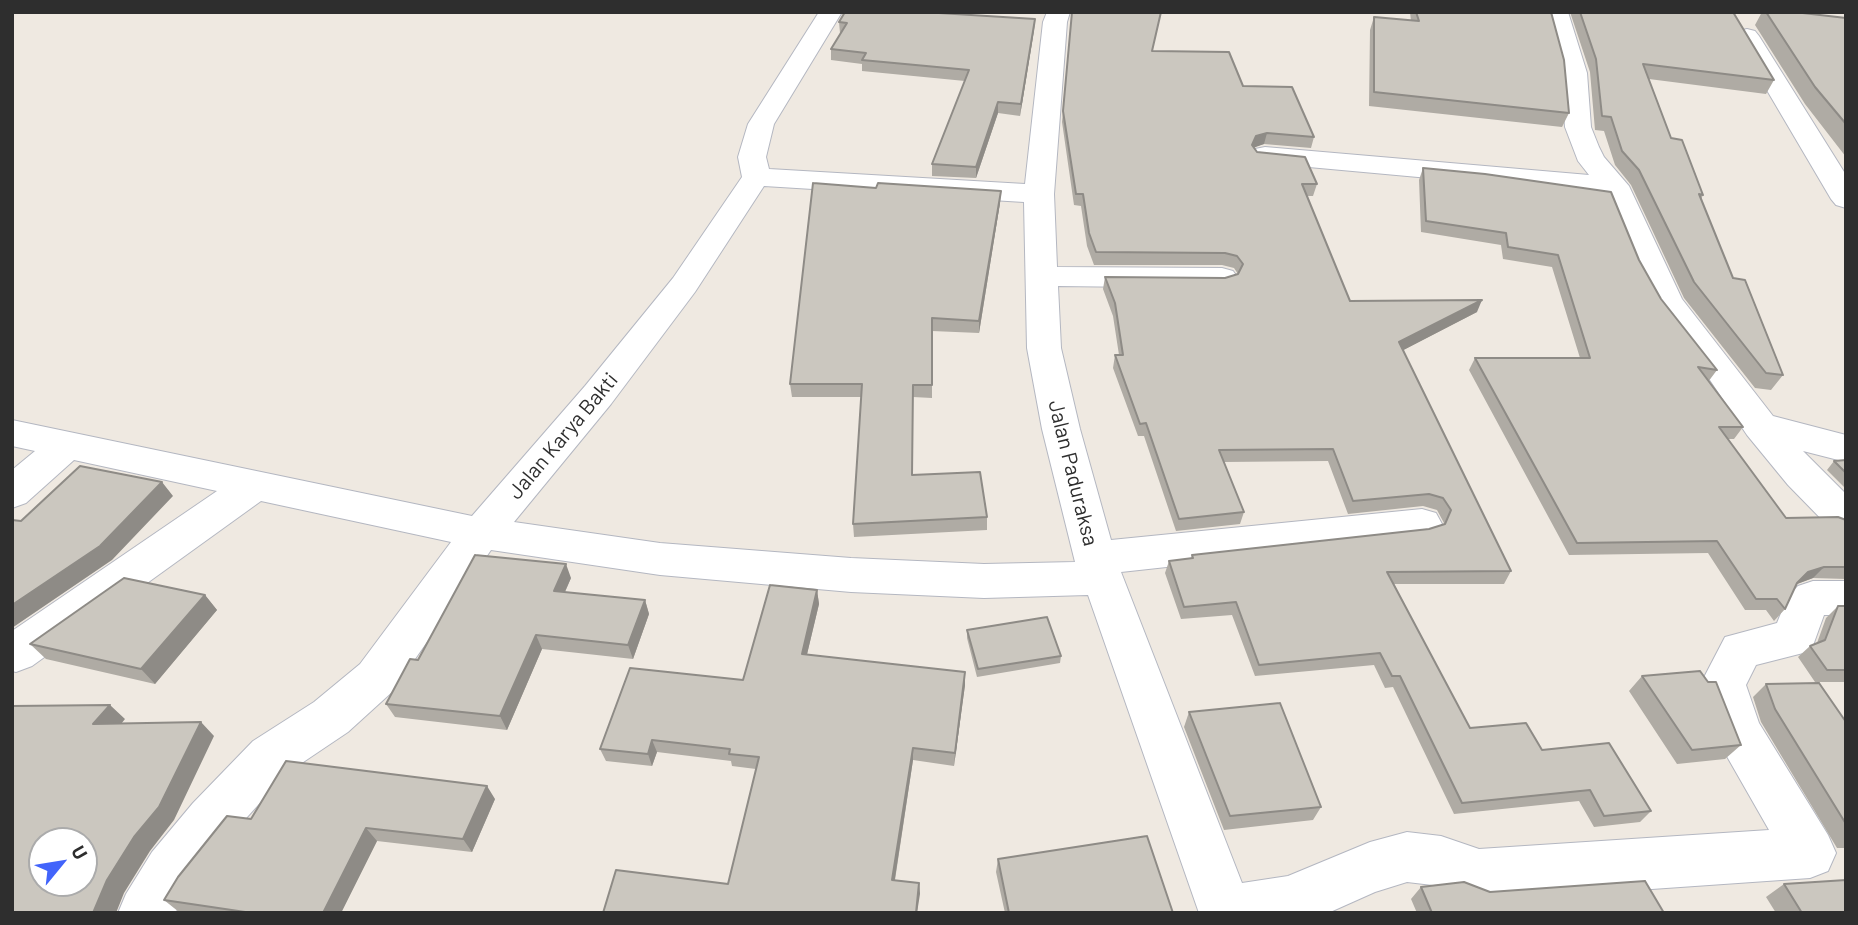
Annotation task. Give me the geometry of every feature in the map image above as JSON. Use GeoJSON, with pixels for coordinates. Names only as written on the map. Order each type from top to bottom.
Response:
{"type":"FeatureCollection","features":[{"type":"Feature","properties":{"kind":"street"},"geometry":{"type":"LineString","coordinates":[[831,12],[761,124],[752,157],[756,177],[1039,194]]}},
{"type":"Feature","properties":{"kind":"street"},"geometry":{"type":"LineString","coordinates":[[1556,12],[1574,74],[1578,127],[1585,147],[1592,161],[1615,186],[1651,271],[1668,303],[1720,369],[1760,426],[1802,475],[1846,519]]}},
{"type":"Feature","properties":{"kind":"street"},"geometry":{"type":"LineString","coordinates":[[1746,15],[1846,199]]}},
{"type":"Feature","properties":{"kind":"street","name":"Jalan Paduraksa"},"geometry":{"type":"LineString","coordinates":[[1049,18],[1039,194],[1044,348],[1061,429],[1098,568],[1186,798],[1226,913]]}},
{"type":"Feature","properties":{"kind":"street"},"geometry":{"type":"LineString","coordinates":[[1265,155],[1615,186]]}},
{"type":"Feature","properties":{"kind":"street","name":"Jalan Karya Bakti"},"geometry":{"type":"LineString","coordinates":[[145,913],[170,870],[211,820],[270,757],[331,717],[376,678],[481,533],[598,395],[684,285],[756,177]]}},
{"type":"Feature","properties":{"kind":"street"},"geometry":{"type":"LineString","coordinates":[[1040,276],[1222,278]]}},
{"type":"Feature","properties":{"kind":"street"},"geometry":{"type":"LineString","coordinates":[[1760,426],[1846,449]]}},
{"type":"Feature","properties":{"kind":"street"},"geometry":{"type":"LineString","coordinates":[[12,433],[481,533],[660,559],[851,575],[984,581],[1422,524]]}},
{"type":"Feature","properties":{"kind":"street"},"geometry":{"type":"LineString","coordinates":[[12,494],[67,444]]}},
{"type":"Feature","properties":{"kind":"street"},"geometry":{"type":"LineString","coordinates":[[16,653],[255,485]]}},
{"type":"Feature","properties":{"kind":"street"},"geometry":{"type":"LineString","coordinates":[[1226,913],[1288,903],[1370,868],[1407,857],[1441,861],[1479,875],[1810,853],[1738,731],[1723,685],[1741,650],[1796,638],[1803,609],[1813,598],[1846,598]]}},
{"type":"Feature","properties":{"kind":"building"},"geometry":{"type":"Polygon","coordinates":[[[845,12],[923,12],[1035,19],[1021,104],[998,102],[976,167],[932,164],[969,70],[862,60],[866,53],[831,49],[847,23],[839,22],[845,12]]]}},
{"type":"Feature","properties":{"kind":"building"},"geometry":{"type":"Polygon","coordinates":[[[1072,12],[1161,12],[1152,51],[1229,52],[1243,86],[1292,87],[1314,137],[1267,133],[1256,136],[1252,145],[1257,152],[1305,157],[1317,184],[1302,184],[1350,301],[1482,300],[1399,342],[1511,571],[1387,572],[1470,728],[1526,723],[1542,750],[1609,743],[1651,811],[1604,816],[1590,790],[1462,803],[1400,676],[1392,676],[1380,653],[1259,665],[1236,602],[1184,607],[1169,561],[1193,558],[1192,555],[1429,529],[1445,524],[1451,510],[1443,498],[1429,494],[1353,501],[1333,449],[1219,450],[1244,512],[1179,519],[1146,423],[1140,424],[1115,355],[1123,355],[1115,303],[1105,277],[1225,278],[1238,274],[1243,264],[1237,256],[1225,253],[1096,252],[1089,233],[1083,194],[1076,194],[1063,111],[1072,12]]]}},
{"type":"Feature","properties":{"kind":"building"},"geometry":{"type":"Polygon","coordinates":[[[1416,12],[1551,12],[1564,60],[1569,113],[1374,92],[1374,17],[1419,21],[1416,12]]]}},
{"type":"Feature","properties":{"kind":"building"},"geometry":{"type":"Polygon","coordinates":[[[1580,12],[1733,12],[1774,80],[1643,64],[1671,138],[1682,140],[1703,195],[1699,194],[1733,278],[1745,280],[1783,375],[1766,373],[1694,282],[1639,170],[1622,151],[1611,117],[1602,116],[1596,59],[1580,12]]]}},
{"type":"Feature","properties":{"kind":"building"},"geometry":{"type":"Polygon","coordinates":[[[1766,12],[1846,18],[1846,124],[1815,87],[1766,12]]]}},
{"type":"Feature","properties":{"kind":"building"},"geometry":{"type":"Polygon","coordinates":[[[1423,168],[1611,192],[1639,260],[1661,299],[1717,370],[1698,367],[1743,427],[1719,427],[1786,518],[1838,517],[1846,520],[1846,567],[1824,567],[1808,572],[1797,583],[1785,609],[1777,599],[1756,599],[1717,541],[1577,543],[1475,358],[1590,358],[1558,255],[1508,247],[1506,233],[1426,221],[1423,168]]]}},
{"type":"Feature","properties":{"kind":"building"},"geometry":{"type":"Polygon","coordinates":[[[813,183],[876,188],[878,183],[1001,191],[979,321],[932,318],[932,385],[913,385],[912,475],[980,472],[987,517],[853,524],[862,384],[790,384],[813,183]]]}},
{"type":"Feature","properties":{"kind":"building"},"geometry":{"type":"Polygon","coordinates":[[[1846,460],[1846,473],[1834,461],[1846,460]]]}},
{"type":"Feature","properties":{"kind":"building"},"geometry":{"type":"Polygon","coordinates":[[[80,466],[162,482],[100,546],[12,605],[12,520],[21,521],[80,466]]]}},
{"type":"Feature","properties":{"kind":"building"},"geometry":{"type":"Polygon","coordinates":[[[475,555],[566,564],[554,591],[645,600],[628,645],[536,635],[500,716],[386,704],[410,659],[418,660],[475,555]]]}},
{"type":"Feature","properties":{"kind":"building"},"geometry":{"type":"Polygon","coordinates":[[[124,578],[205,595],[141,669],[30,644],[124,578]]]}},
{"type":"Feature","properties":{"kind":"building"},"geometry":{"type":"Polygon","coordinates":[[[770,585],[817,590],[802,654],[965,672],[955,753],[913,748],[892,880],[919,883],[916,913],[603,913],[616,870],[728,884],[759,757],[729,754],[730,749],[652,740],[648,754],[600,749],[630,668],[743,680],[770,585]]]}},
{"type":"Feature","properties":{"kind":"building"},"geometry":{"type":"Polygon","coordinates":[[[1838,606],[1846,606],[1846,670],[1827,670],[1810,646],[1825,640],[1838,606]]]}},
{"type":"Feature","properties":{"kind":"building"},"geometry":{"type":"Polygon","coordinates":[[[1047,617],[1061,656],[978,669],[967,630],[1047,617]]]}},
{"type":"Feature","properties":{"kind":"building"},"geometry":{"type":"Polygon","coordinates":[[[1700,671],[1708,682],[1716,682],[1741,745],[1692,750],[1642,676],[1700,671]]]}},
{"type":"Feature","properties":{"kind":"building"},"geometry":{"type":"Polygon","coordinates":[[[1819,683],[1846,722],[1846,824],[1775,709],[1766,684],[1819,683]]]}},
{"type":"Feature","properties":{"kind":"building"},"geometry":{"type":"Polygon","coordinates":[[[1280,703],[1321,807],[1230,816],[1189,712],[1280,703]]]}},
{"type":"Feature","properties":{"kind":"building"},"geometry":{"type":"Polygon","coordinates":[[[110,705],[93,724],[201,722],[159,807],[134,837],[107,880],[93,913],[12,913],[12,706],[110,705]]]}},
{"type":"Feature","properties":{"kind":"building"},"geometry":{"type":"Polygon","coordinates":[[[286,761],[487,786],[463,839],[366,828],[323,913],[252,913],[164,900],[178,877],[227,816],[251,819],[286,761]]]}},
{"type":"Feature","properties":{"kind":"building"},"geometry":{"type":"Polygon","coordinates":[[[1147,836],[1173,913],[1009,913],[998,859],[1147,836]]]}},
{"type":"Feature","properties":{"kind":"building"},"geometry":{"type":"Polygon","coordinates":[[[1846,880],[1846,913],[1802,913],[1784,884],[1846,880]]]}},
{"type":"Feature","properties":{"kind":"building"},"geometry":{"type":"Polygon","coordinates":[[[1645,881],[1664,913],[1432,913],[1421,887],[1464,882],[1490,892],[1645,881]]]}}]}
